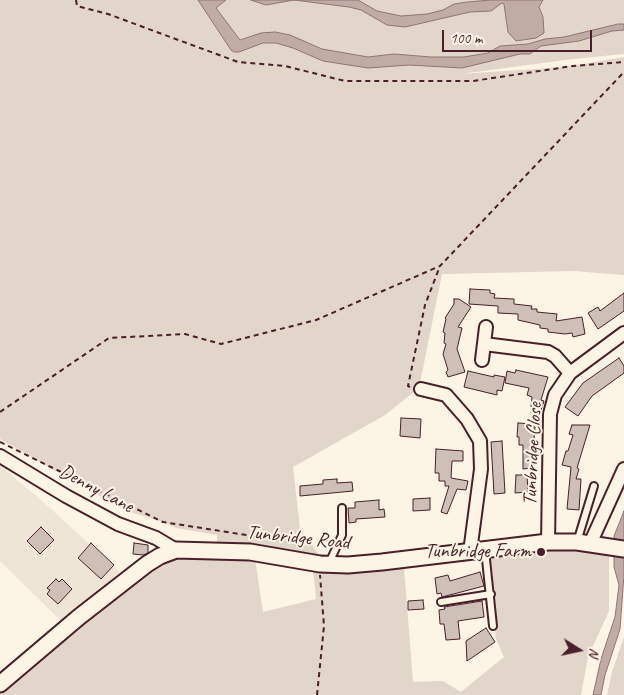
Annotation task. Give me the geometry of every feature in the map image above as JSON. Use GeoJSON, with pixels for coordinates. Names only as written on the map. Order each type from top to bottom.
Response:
{"type":"FeatureCollection","features":[{"type":"Feature","properties":{"kind":"street"},"geometry":{"type":"LineString","coordinates":[[482,360],[486,327]]}},
{"type":"Feature","properties":{"kind":"street","name":"Tunbridge Close"},"geometry":{"type":"LineString","coordinates":[[548,542],[550,414],[555,395],[570,373],[624,333]]}},
{"type":"Feature","properties":{"kind":"street"},"geometry":{"type":"LineString","coordinates":[[484,344],[548,352],[570,373]]}},
{"type":"Feature","properties":{"kind":"street"},"geometry":{"type":"LineString","coordinates":[[421,389],[446,394],[467,418],[480,441],[481,469],[478,551]]}},
{"type":"Feature","properties":{"kind":"street","name":"Denny Lane"},"geometry":{"type":"LineString","coordinates":[[0,456],[109,519],[156,538],[176,550]]}},
{"type":"Feature","properties":{"kind":"street"},"geometry":{"type":"LineString","coordinates":[[584,543],[624,469]]}},
{"type":"Feature","properties":{"kind":"street","name":"Tunbridge Road"},"geometry":{"type":"LineString","coordinates":[[176,550],[250,552],[324,564],[382,562],[548,542],[584,543],[617,548]]}},
{"type":"Feature","properties":{"kind":"street"},"geometry":{"type":"LineString","coordinates":[[0,684],[78,617],[147,564],[160,556],[176,550]]}},
{"type":"Feature","properties":{"kind":"lane"},"geometry":{"type":"LineString","coordinates":[[584,543],[594,486]]}},
{"type":"Feature","properties":{"kind":"lane"},"geometry":{"type":"LineString","coordinates":[[324,564],[342,535],[342,508]]}},
{"type":"Feature","properties":{"kind":"lane"},"geometry":{"type":"LineString","coordinates":[[478,551],[491,594],[494,626]]}},
{"type":"Feature","properties":{"kind":"lane"},"geometry":{"type":"LineString","coordinates":[[441,602],[491,594]]}},
{"type":"Feature","properties":{"kind":"path"},"geometry":{"type":"LineString","coordinates":[[76,0],[77,6],[108,14],[238,62],[285,66],[345,81],[473,81],[573,66],[624,62]]}},
{"type":"Feature","properties":{"kind":"path"},"geometry":{"type":"LineString","coordinates":[[421,389],[408,386],[425,305],[440,266],[624,72]]}},
{"type":"Feature","properties":{"kind":"path"},"geometry":{"type":"LineString","coordinates":[[0,412],[109,338],[185,334],[221,344],[316,320],[440,266]]}},
{"type":"Feature","properties":{"kind":"path"},"geometry":{"type":"LineString","coordinates":[[0,442],[163,522],[292,542],[305,549]]}},
{"type":"Feature","properties":{"kind":"path"},"geometry":{"type":"LineString","coordinates":[[317,695],[324,626],[324,564]]}},
{"type":"Feature","properties":{"kind":"shaded area"},"geometry":{"type":"Polygon","coordinates":[[[0,0],[624,0],[624,54],[460,74],[565,67],[624,57],[624,275],[574,271],[442,274],[419,388],[385,415],[293,467],[300,529],[320,556],[312,553],[278,549],[217,547],[217,535],[176,528],[124,510],[0,439],[0,0]]]}},
{"type":"Feature","properties":{"kind":"shaded area"},"geometry":{"type":"Polygon","coordinates":[[[198,0],[226,0],[216,8],[240,40],[261,33],[275,32],[290,35],[322,49],[368,57],[394,54],[464,57],[488,53],[500,46],[528,44],[618,24],[624,24],[624,30],[612,31],[579,41],[541,46],[530,54],[520,54],[462,68],[409,65],[368,68],[323,61],[276,43],[263,43],[234,52],[198,0]]]}},
{"type":"Feature","properties":{"kind":"shaded area"},"geometry":{"type":"Polygon","coordinates":[[[251,0],[294,0],[266,5],[251,0]]]}},
{"type":"Feature","properties":{"kind":"shaded area"},"geometry":{"type":"Polygon","coordinates":[[[294,0],[358,0],[377,11],[401,16],[427,14],[443,10],[454,4],[467,2],[543,0],[539,7],[543,17],[544,33],[536,38],[516,41],[508,32],[504,4],[502,3],[491,11],[470,12],[405,27],[387,25],[361,10],[349,7],[294,0]]]}},
{"type":"Feature","properties":{"kind":"shaded area"},"geometry":{"type":"Polygon","coordinates":[[[0,466],[39,498],[120,572],[63,623],[0,561],[0,466]]]}},
{"type":"Feature","properties":{"kind":"shaded area"},"geometry":{"type":"Polygon","coordinates":[[[624,511],[624,575],[620,629],[605,675],[601,695],[593,695],[601,659],[615,617],[619,585],[614,567],[614,536],[624,511]]]}},
{"type":"Feature","properties":{"kind":"shaded area"},"geometry":{"type":"Polygon","coordinates":[[[573,548],[609,553],[609,611],[588,657],[581,695],[0,695],[0,690],[161,561],[183,556],[255,559],[263,612],[316,599],[313,569],[335,571],[404,568],[413,682],[443,681],[461,692],[504,657],[496,639],[488,555],[573,548]]]}},
{"type":"Feature","properties":{"kind":"shaded area"},"geometry":{"type":"Polygon","coordinates":[[[624,637],[624,695],[607,695],[612,672],[624,637]]]}},
{"type":"Feature","properties":{"kind":"building"},"geometry":{"type":"Polygon","coordinates":[[[470,289],[490,290],[490,293],[495,294],[494,298],[514,299],[514,304],[532,306],[531,309],[537,309],[537,312],[557,314],[556,321],[582,317],[585,334],[573,337],[572,333],[548,332],[548,329],[540,328],[540,325],[518,320],[518,314],[498,313],[498,306],[469,304],[470,289]]]}},
{"type":"Feature","properties":{"kind":"building"},"geometry":{"type":"Polygon","coordinates":[[[624,293],[624,311],[598,329],[588,313],[598,307],[600,311],[624,293]]]}},
{"type":"Feature","properties":{"kind":"building"},"geometry":{"type":"Polygon","coordinates":[[[454,299],[459,299],[471,307],[458,327],[462,328],[457,349],[465,372],[448,377],[443,354],[446,344],[444,343],[445,333],[443,332],[445,318],[454,304],[454,299]]]}},
{"type":"Feature","properties":{"kind":"building"},"geometry":{"type":"Polygon","coordinates":[[[619,358],[624,366],[624,373],[592,396],[578,416],[565,407],[583,383],[619,358]]]}},
{"type":"Feature","properties":{"kind":"building"},"geometry":{"type":"Polygon","coordinates":[[[516,370],[548,377],[541,400],[544,401],[541,410],[531,407],[532,397],[527,395],[529,388],[505,383],[507,371],[515,373],[516,370]]]}},
{"type":"Feature","properties":{"kind":"building"},"geometry":{"type":"Polygon","coordinates":[[[468,371],[494,377],[494,375],[505,377],[502,391],[497,390],[497,395],[464,387],[468,371]]]}},
{"type":"Feature","properties":{"kind":"building"},"geometry":{"type":"Polygon","coordinates":[[[401,418],[421,419],[420,438],[400,436],[401,418]]]}},
{"type":"Feature","properties":{"kind":"building"},"geometry":{"type":"Polygon","coordinates":[[[518,423],[533,424],[533,427],[535,427],[534,439],[532,439],[532,446],[530,445],[531,468],[523,469],[523,445],[519,445],[519,437],[517,437],[518,423]]]}},
{"type":"Feature","properties":{"kind":"building"},"geometry":{"type":"Polygon","coordinates":[[[572,425],[590,425],[577,468],[579,469],[576,479],[581,479],[579,510],[567,509],[571,467],[562,465],[573,435],[569,434],[572,425]]]}},
{"type":"Feature","properties":{"kind":"building"},"geometry":{"type":"Polygon","coordinates":[[[502,441],[505,493],[494,494],[491,442],[502,441]]]}},
{"type":"Feature","properties":{"kind":"building"},"geometry":{"type":"Polygon","coordinates":[[[436,449],[463,451],[463,461],[452,461],[451,478],[468,481],[466,490],[457,489],[447,514],[441,512],[449,486],[445,486],[445,481],[439,481],[439,473],[435,473],[436,449]]]}},
{"type":"Feature","properties":{"kind":"building"},"geometry":{"type":"Polygon","coordinates":[[[516,475],[527,475],[528,492],[515,493],[516,475]]]}},
{"type":"Feature","properties":{"kind":"building"},"geometry":{"type":"Polygon","coordinates":[[[337,479],[337,483],[352,482],[353,491],[300,496],[300,486],[323,484],[323,480],[337,479]]]}},
{"type":"Feature","properties":{"kind":"building"},"geometry":{"type":"Polygon","coordinates":[[[430,498],[430,510],[413,511],[413,499],[430,498]]]}},
{"type":"Feature","properties":{"kind":"building"},"geometry":{"type":"Polygon","coordinates":[[[379,500],[379,510],[384,509],[385,517],[356,519],[356,522],[349,523],[348,508],[355,508],[355,502],[379,500]]]}},
{"type":"Feature","properties":{"kind":"building"},"geometry":{"type":"Polygon","coordinates":[[[41,527],[54,540],[40,554],[27,541],[41,527]]]}},
{"type":"Feature","properties":{"kind":"building"},"geometry":{"type":"Polygon","coordinates":[[[91,543],[114,565],[101,579],[78,558],[91,543]]]}},
{"type":"Feature","properties":{"kind":"building"},"geometry":{"type":"Polygon","coordinates":[[[134,543],[148,545],[148,553],[143,555],[133,554],[134,543]]]}},
{"type":"Feature","properties":{"kind":"building"},"geometry":{"type":"Polygon","coordinates":[[[480,572],[484,586],[442,597],[441,593],[437,594],[435,578],[448,575],[450,581],[480,572]]]}},
{"type":"Feature","properties":{"kind":"building"},"geometry":{"type":"Polygon","coordinates":[[[56,579],[59,582],[62,579],[72,589],[58,604],[47,594],[50,590],[47,588],[56,579]]]}},
{"type":"Feature","properties":{"kind":"building"},"geometry":{"type":"Polygon","coordinates":[[[423,600],[424,609],[408,610],[408,601],[423,600]]]}},
{"type":"Feature","properties":{"kind":"building"},"geometry":{"type":"Polygon","coordinates":[[[482,601],[484,617],[458,621],[460,639],[446,640],[444,624],[440,624],[439,610],[445,609],[444,607],[482,601]]]}},
{"type":"Feature","properties":{"kind":"building"},"geometry":{"type":"Polygon","coordinates":[[[486,628],[495,642],[467,661],[466,641],[486,628]]]}},
{"type":"Feature","properties":{"kind":"place","name":"Tunbridge Farm"},"geometry":{"type":"Point","coordinates":[541,552]}}]}
